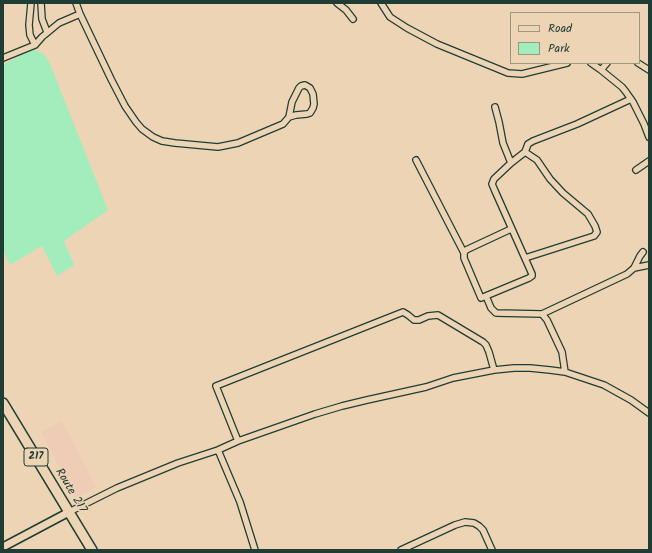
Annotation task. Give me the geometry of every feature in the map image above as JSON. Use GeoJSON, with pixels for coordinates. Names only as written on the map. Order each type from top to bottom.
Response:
{"type":"FeatureCollection","features":[{"type":"Feature","properties":{"kind":"main road","name":"Route 217"},"geometry":{"type":"LineString","coordinates":[[3,402],[92,550]]}},
{"type":"Feature","properties":{"kind":"street"},"geometry":{"type":"LineString","coordinates":[[31,3],[29,25],[30,35],[35,45]]}},
{"type":"Feature","properties":{"kind":"street"},"geometry":{"type":"LineString","coordinates":[[41,3],[42,19],[47,32]]}},
{"type":"Feature","properties":{"kind":"street"},"geometry":{"type":"LineString","coordinates":[[76,3],[125,106],[142,129],[153,137],[175,143],[218,147],[238,143],[283,124],[289,117],[292,102],[298,88],[305,85],[310,88],[313,94],[313,108],[307,114],[289,117]]}},
{"type":"Feature","properties":{"kind":"street"},"geometry":{"type":"LineString","coordinates":[[338,3],[353,19]]}},
{"type":"Feature","properties":{"kind":"street"},"geometry":{"type":"LineString","coordinates":[[381,3],[390,18],[407,28],[437,44],[508,73],[522,74],[563,64]]}},
{"type":"Feature","properties":{"kind":"street"},"geometry":{"type":"LineString","coordinates":[[3,58],[35,45],[47,32],[59,23],[80,14]]}},
{"type":"Feature","properties":{"kind":"street"},"geometry":{"type":"LineString","coordinates":[[592,64],[622,87],[647,123],[649,137]]}},
{"type":"Feature","properties":{"kind":"street"},"geometry":{"type":"LineString","coordinates":[[601,70],[606,64]]}},
{"type":"Feature","properties":{"kind":"street"},"geometry":{"type":"LineString","coordinates":[[640,64],[649,70]]}},
{"type":"Feature","properties":{"kind":"street"},"geometry":{"type":"LineString","coordinates":[[416,160],[464,253],[464,258],[481,298],[532,276],[492,184],[494,179],[525,152],[528,144],[533,141],[577,124],[631,99]]}},
{"type":"Feature","properties":{"kind":"street"},"geometry":{"type":"LineString","coordinates":[[495,107],[503,142],[511,163]]}},
{"type":"Feature","properties":{"kind":"street"},"geometry":{"type":"LineString","coordinates":[[525,152],[537,160],[550,179],[563,193],[588,214],[597,232],[594,236],[525,258]]}},
{"type":"Feature","properties":{"kind":"street"},"geometry":{"type":"LineString","coordinates":[[636,170],[649,161]]}},
{"type":"Feature","properties":{"kind":"street"},"geometry":{"type":"LineString","coordinates":[[464,253],[466,250],[511,229]]}},
{"type":"Feature","properties":{"kind":"street"},"geometry":{"type":"LineString","coordinates":[[486,296],[491,308],[496,313],[542,314],[627,274],[634,268],[643,252]]}},
{"type":"Feature","properties":{"kind":"street"},"geometry":{"type":"LineString","coordinates":[[634,268],[649,265]]}},
{"type":"Feature","properties":{"kind":"street"},"geometry":{"type":"LineString","coordinates":[[238,441],[216,386],[403,312],[414,320],[438,315],[483,342],[489,352],[494,370]]}},
{"type":"Feature","properties":{"kind":"street"},"geometry":{"type":"LineString","coordinates":[[542,314],[547,320],[562,352],[565,372]]}},
{"type":"Feature","properties":{"kind":"street"},"geometry":{"type":"LineString","coordinates":[[3,547],[117,488],[178,463],[218,450],[238,441],[315,414],[342,406],[426,387],[453,378],[494,370],[514,368],[543,369],[565,372],[604,384],[649,413]]}},
{"type":"Feature","properties":{"kind":"street"},"geometry":{"type":"LineString","coordinates":[[218,450],[240,502],[255,550]]}},
{"type":"Feature","properties":{"kind":"street"},"geometry":{"type":"LineString","coordinates":[[402,550],[455,525],[465,522],[474,523],[483,530],[492,550]]}},
{"type":"Feature","properties":{"kind":"shaded area"},"geometry":{"type":"Polygon","coordinates":[[[62,421],[96,487],[75,498],[41,432],[62,421]]]}},
{"type":"Feature","properties":{"kind":"green space"},"geometry":{"type":"Polygon","coordinates":[[[30,50],[35,50],[44,54],[50,64],[108,210],[64,241],[74,265],[57,276],[42,246],[10,265],[3,250],[3,65],[30,50]]]}}]}
